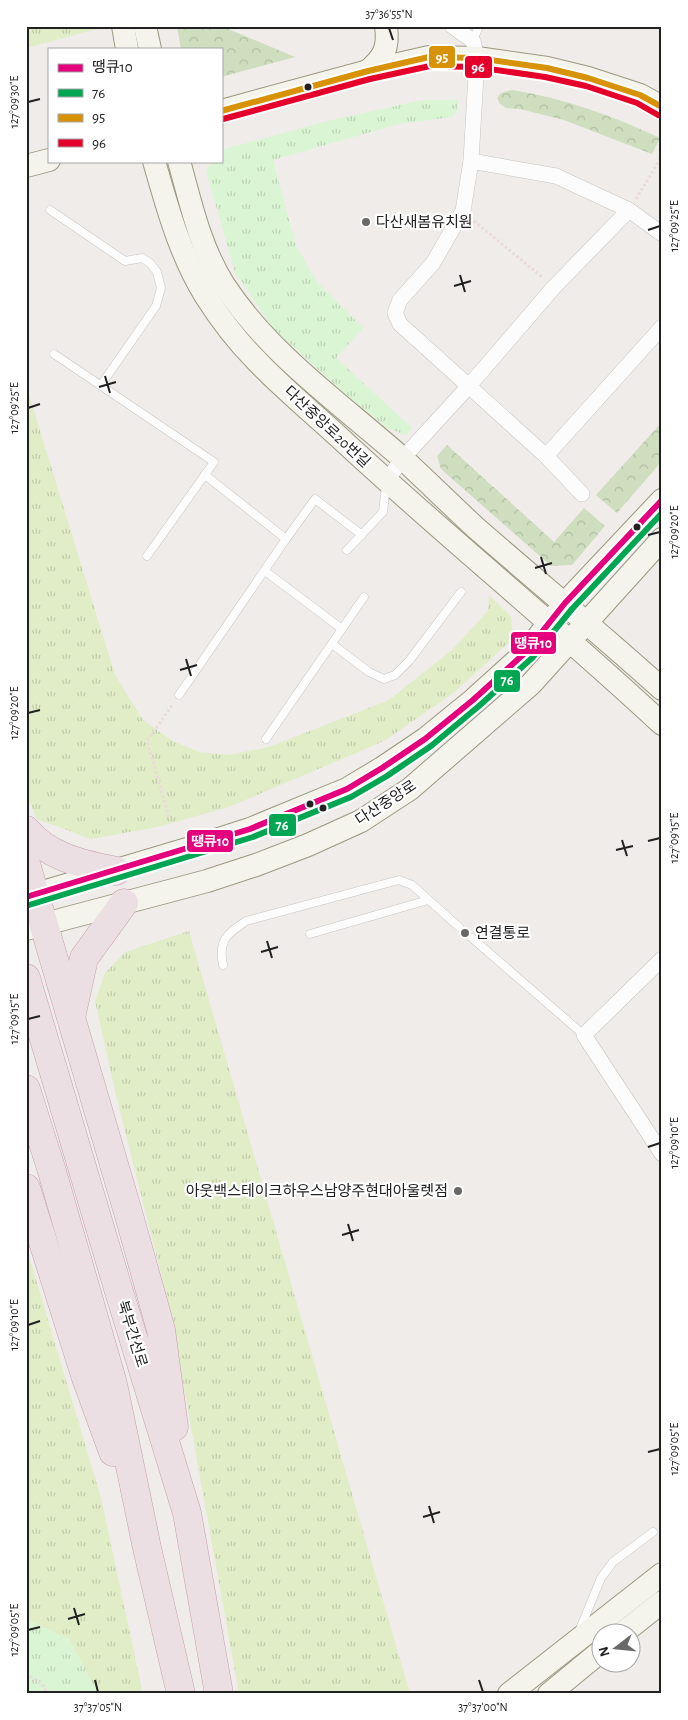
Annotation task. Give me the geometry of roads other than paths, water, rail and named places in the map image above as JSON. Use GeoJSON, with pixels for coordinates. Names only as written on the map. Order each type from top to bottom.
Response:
{"type":"FeatureCollection","features":[{"type":"Feature","properties":{"kind":"highway"},"geometry":{"type":"LineString","coordinates":[[26,830],[32,837],[53,852],[73,861],[116,871]]}},
{"type":"Feature","properties":{"kind":"highway"},"geometry":{"type":"LineString","coordinates":[[26,864],[35,927],[71,1020],[161,1330],[187,1513]]}},
{"type":"Feature","properties":{"kind":"highway"},"geometry":{"type":"LineString","coordinates":[[71,1020],[76,988],[84,958],[124,903]]}},
{"type":"Feature","properties":{"kind":"highway","name":"북부간선로"},"geometry":{"type":"LineString","coordinates":[[26,978],[116,1285],[187,1513],[219,1694]]}},
{"type":"Feature","properties":{"kind":"highway","name":"북부간선로"},"geometry":{"type":"LineString","coordinates":[[26,1089],[51,1168],[113,1384],[147,1548],[181,1694]]}},
{"type":"Feature","properties":{"kind":"highway"},"geometry":{"type":"LineString","coordinates":[[26,1188],[85,1375],[147,1548]]}},
{"type":"Feature","properties":{"kind":"street"},"geometry":{"type":"LineString","coordinates":[[123,26],[127,48]]}},
{"type":"Feature","properties":{"kind":"street"},"geometry":{"type":"LineString","coordinates":[[145,26],[150,48]]}},
{"type":"Feature","properties":{"kind":"street"},"geometry":{"type":"LineString","coordinates":[[368,71],[380,60],[385,50],[386,26]]}},
{"type":"Feature","properties":{"kind":"street"},"geometry":{"type":"LineString","coordinates":[[452,26],[475,50],[471,161],[463,211],[433,263],[400,300],[395,314],[400,324],[546,456],[582,494]]}},
{"type":"Feature","properties":{"kind":"street"},"geometry":{"type":"LineString","coordinates":[[222,111],[368,71],[475,50],[588,78],[640,95],[662,107]]}},
{"type":"Feature","properties":{"kind":"street"},"geometry":{"type":"LineString","coordinates":[[26,166],[48,160]]}},
{"type":"Feature","properties":{"kind":"street"},"geometry":{"type":"LineString","coordinates":[[471,161],[556,176],[629,210],[662,234]]}},
{"type":"Feature","properties":{"kind":"street","name":"다산중앙로20번길"},"geometry":{"type":"LineString","coordinates":[[154,162],[170,216],[192,272],[205,295],[255,360],[386,482],[570,640],[662,724]]}},
{"type":"Feature","properties":{"kind":"street","name":"다산중앙로20번길"},"geometry":{"type":"LineString","coordinates":[[179,162],[196,224],[209,258],[224,284],[261,334],[285,358],[402,459],[475,527],[662,688]]}},
{"type":"Feature","properties":{"kind":"street"},"geometry":{"type":"LineString","coordinates":[[386,482],[402,459],[468,387],[554,287],[629,210]]}},
{"type":"Feature","properties":{"kind":"street"},"geometry":{"type":"LineString","coordinates":[[546,456],[662,327]]}},
{"type":"Feature","properties":{"kind":"street","name":"다산중앙로"},"geometry":{"type":"LineString","coordinates":[[31,896],[250,829],[354,785],[382,768],[425,739],[473,700],[526,652],[565,603],[662,500]]}},
{"type":"Feature","properties":{"kind":"street","name":"다산중앙로"},"geometry":{"type":"LineString","coordinates":[[35,927],[207,881],[308,845],[360,821],[410,789],[484,727],[531,684],[662,539]]}},
{"type":"Feature","properties":{"kind":"street"},"geometry":{"type":"LineString","coordinates":[[662,959],[584,1035],[662,1154]]}},
{"type":"Feature","properties":{"kind":"street"},"geometry":{"type":"LineString","coordinates":[[509,1694],[662,1574]]}},
{"type":"Feature","properties":{"kind":"street"},"geometry":{"type":"LineString","coordinates":[[637,1622],[662,1602]]}},
{"type":"Feature","properties":{"kind":"street"},"geometry":{"type":"LineString","coordinates":[[549,1694],[590,1660]]}},
{"type":"Feature","properties":{"kind":"lane"},"geometry":{"type":"LineString","coordinates":[[475,50],[479,26]]}},
{"type":"Feature","properties":{"kind":"lane"},"geometry":{"type":"LineString","coordinates":[[50,210],[125,261],[142,258],[150,263],[157,272],[160,288],[156,306],[101,385]]}},
{"type":"Feature","properties":{"kind":"lane"},"geometry":{"type":"LineString","coordinates":[[54,354],[214,462],[147,556]]}},
{"type":"Feature","properties":{"kind":"lane"},"geometry":{"type":"LineString","coordinates":[[205,475],[286,539]]}},
{"type":"Feature","properties":{"kind":"lane"},"geometry":{"type":"LineString","coordinates":[[347,550],[383,512],[386,482]]}},
{"type":"Feature","properties":{"kind":"lane"},"geometry":{"type":"LineString","coordinates":[[179,695],[315,499],[362,535]]}},
{"type":"Feature","properties":{"kind":"lane"},"geometry":{"type":"LineString","coordinates":[[264,571],[342,629]]}},
{"type":"Feature","properties":{"kind":"lane"},"geometry":{"type":"LineString","coordinates":[[332,644],[369,672],[384,679],[395,675],[410,661],[462,592]]}},
{"type":"Feature","properties":{"kind":"lane"},"geometry":{"type":"LineString","coordinates":[[266,739],[364,597]]}},
{"type":"Feature","properties":{"kind":"lane"},"geometry":{"type":"LineString","coordinates":[[222,965],[220,954],[222,944],[229,932],[246,921],[399,880],[412,884],[459,927]]}},
{"type":"Feature","properties":{"kind":"lane"},"geometry":{"type":"LineString","coordinates":[[310,934],[428,900]]}},
{"type":"Feature","properties":{"kind":"lane"},"geometry":{"type":"LineString","coordinates":[[472,938],[584,1035]]}},
{"type":"Feature","properties":{"kind":"lane"},"geometry":{"type":"LineString","coordinates":[[575,1641],[601,1578],[614,1562],[653,1532]]}},
{"type":"Feature","properties":{"kind":"place","name":"다산새봄유치원"},"geometry":{"type":"Point","coordinates":[366,222]}},
{"type":"Feature","properties":{"kind":"place","name":"연결통로"},"geometry":{"type":"Point","coordinates":[465,933]}},
{"type":"Feature","properties":{"kind":"place","name":"아웃백스테이크하우스남양주현대아울렛점"},"geometry":{"type":"Point","coordinates":[458,1191]}}]}
